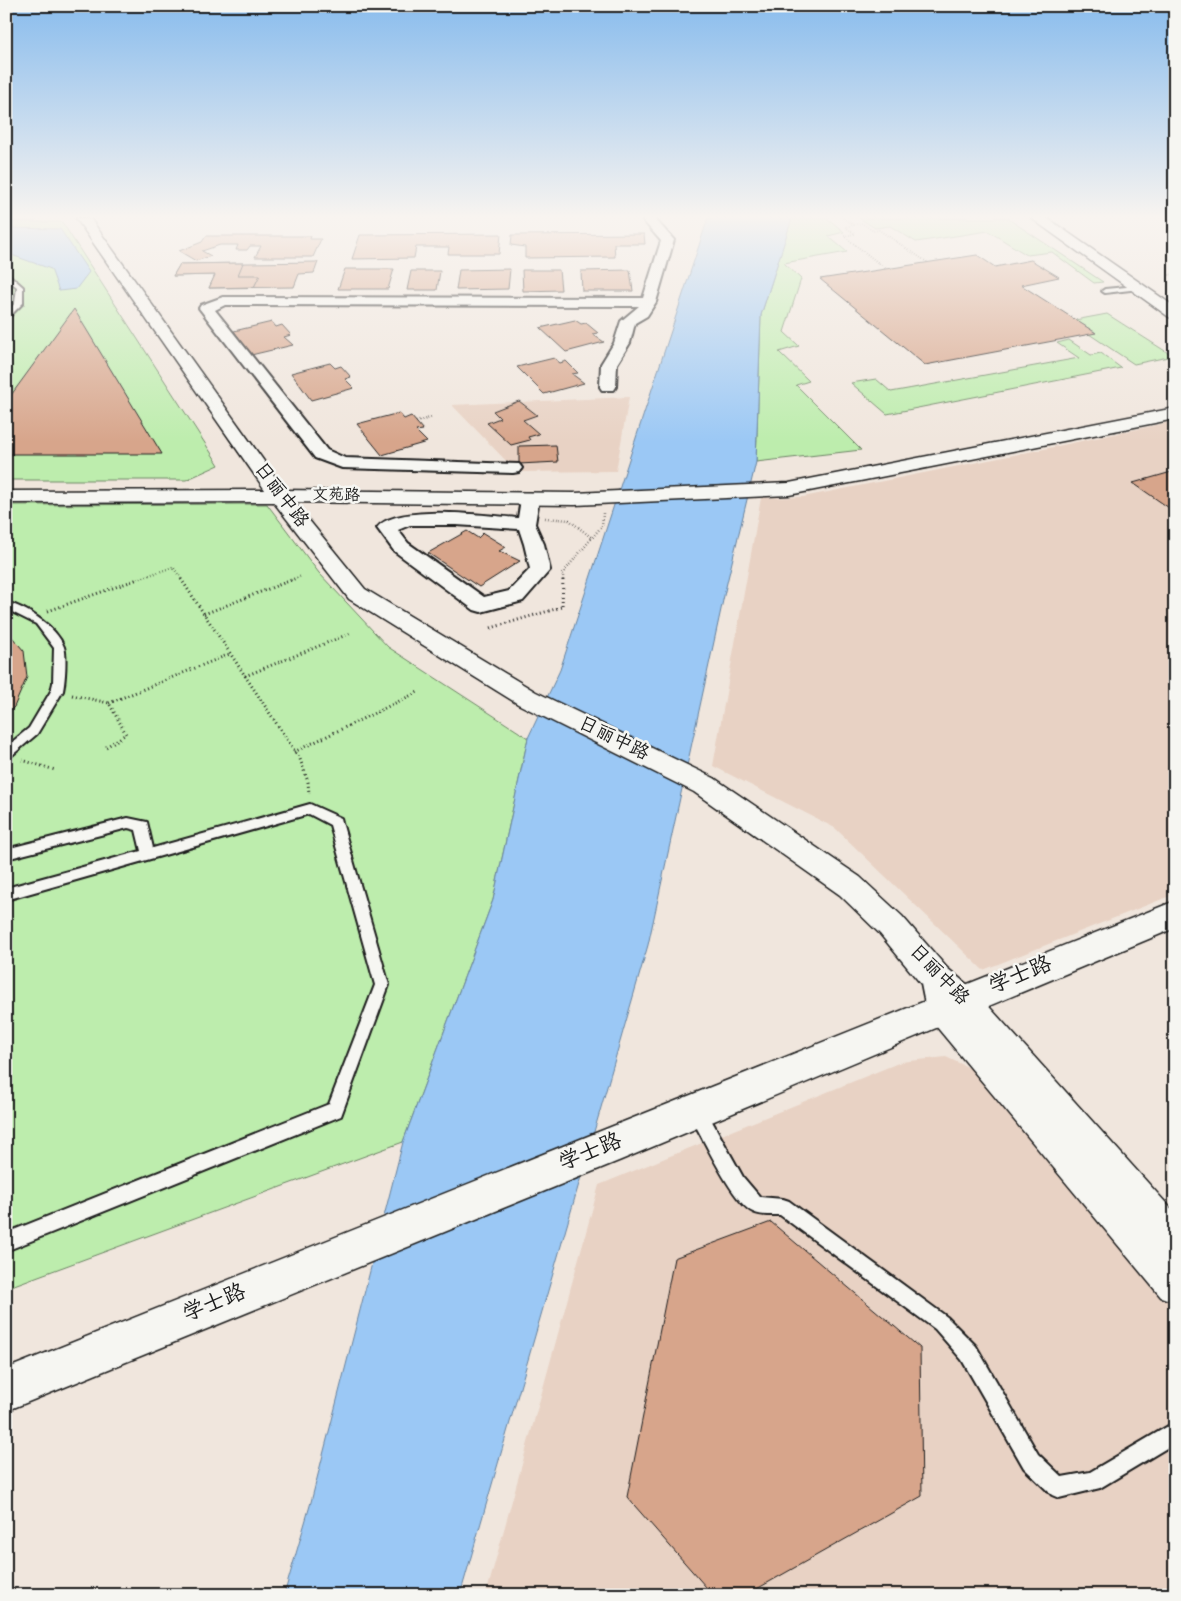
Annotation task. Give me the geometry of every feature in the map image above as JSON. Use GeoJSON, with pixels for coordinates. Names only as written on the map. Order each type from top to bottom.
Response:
{"type":"FeatureCollection","features":[{"type":"Feature","properties":{"kind":"street","name":"日丽中路"},"geometry":{"type":"LineString","coordinates":[[135,293],[279,496],[357,594],[527,698],[704,785],[850,886],[891,925],[947,996],[1175,1242]]}},
{"type":"Feature","properties":{"kind":"street"},"geometry":{"type":"LineString","coordinates":[[608,387],[609,364],[622,343],[628,321],[642,313],[652,293]]}},
{"type":"Feature","properties":{"kind":"street"},"geometry":{"type":"LineString","coordinates":[[1144,293],[1175,314]]}},
{"type":"Feature","properties":{"kind":"street"},"geometry":{"type":"LineString","coordinates":[[513,468],[342,463],[321,454],[206,308],[223,301],[649,302]]}},
{"type":"Feature","properties":{"kind":"street","name":"文苑路"},"geometry":{"type":"LineString","coordinates":[[6,497],[279,496],[528,513],[575,499],[789,489],[1175,413]]}},
{"type":"Feature","properties":{"kind":"street"},"geometry":{"type":"LineString","coordinates":[[528,513],[540,570],[516,596],[481,605],[401,547],[387,528],[407,519],[456,519],[528,513]]}},
{"type":"Feature","properties":{"kind":"street","name":"学士路"},"geometry":{"type":"LineString","coordinates":[[6,1390],[697,1111],[947,996],[1175,914]]}},
{"type":"Feature","properties":{"kind":"street"},"geometry":{"type":"LineString","coordinates":[[947,996],[1175,1283]]}},
{"type":"Feature","properties":{"kind":"lane"},"geometry":{"type":"LineString","coordinates":[[6,318],[19,303],[20,293]]}},
{"type":"Feature","properties":{"kind":"lane"},"geometry":{"type":"LineString","coordinates":[[6,606],[40,622],[59,648],[59,683],[56,691],[32,731],[10,756]]}},
{"type":"Feature","properties":{"kind":"lane"},"geometry":{"type":"LineString","coordinates":[[6,894],[310,809],[336,822],[382,985],[335,1110],[6,1242]]}},
{"type":"Feature","properties":{"kind":"lane"},"geometry":{"type":"LineString","coordinates":[[6,854],[128,823],[142,826],[148,854]]}},
{"type":"Feature","properties":{"kind":"lane"},"geometry":{"type":"LineString","coordinates":[[697,1111],[737,1183],[756,1205],[783,1207],[941,1323],[969,1353],[1031,1461],[1058,1488],[1093,1481],[1175,1432]]}},
{"type":"Feature","properties":{"kind":"path"},"geometry":{"type":"LineString","coordinates":[[416,422],[433,417]]}},
{"type":"Feature","properties":{"kind":"path"},"geometry":{"type":"LineString","coordinates":[[491,628],[562,607],[563,575],[602,526],[604,508]]}},
{"type":"Feature","properties":{"kind":"path"},"geometry":{"type":"LineString","coordinates":[[528,513],[569,520],[592,538]]}},
{"type":"Feature","properties":{"kind":"path"},"geometry":{"type":"LineString","coordinates":[[31,617],[173,567],[300,759],[308,782],[310,809]]}},
{"type":"Feature","properties":{"kind":"path"},"geometry":{"type":"LineString","coordinates":[[540,570],[563,575]]}},
{"type":"Feature","properties":{"kind":"path"},"geometry":{"type":"LineString","coordinates":[[204,614],[302,576]]}},
{"type":"Feature","properties":{"kind":"path"},"geometry":{"type":"LineString","coordinates":[[245,676],[351,633]]}},
{"type":"Feature","properties":{"kind":"path"},"geometry":{"type":"LineString","coordinates":[[56,691],[110,703],[230,654]]}},
{"type":"Feature","properties":{"kind":"path"},"geometry":{"type":"LineString","coordinates":[[294,752],[418,692]]}},
{"type":"Feature","properties":{"kind":"path"},"geometry":{"type":"LineString","coordinates":[[106,747],[126,734],[110,703]]}},
{"type":"Feature","properties":{"kind":"path"},"geometry":{"type":"LineString","coordinates":[[10,756],[55,770]]}},
{"type":"Feature","properties":{"kind":"shaded area"},"geometry":{"type":"Polygon","coordinates":[[[629,397],[616,471],[515,472],[452,405],[629,397]]]}},
{"type":"Feature","properties":{"kind":"shaded area"},"geometry":{"type":"Polygon","coordinates":[[[1175,421],[1175,894],[983,970],[835,828],[713,766],[761,498],[803,497],[1175,421]]]}},
{"type":"Feature","properties":{"kind":"shaded area"},"geometry":{"type":"Polygon","coordinates":[[[946,1057],[987,1076],[1175,1305],[1175,1595],[486,1595],[599,1185],[901,1062],[946,1057]]]}},
{"type":"Feature","properties":{"kind":"green space"},"geometry":{"type":"Polygon","coordinates":[[[6,293],[108,293],[219,465],[186,480],[6,480],[6,293]]]}},
{"type":"Feature","properties":{"kind":"green space"},"geometry":{"type":"Polygon","coordinates":[[[768,293],[797,293],[784,332],[799,346],[779,352],[809,381],[796,385],[861,450],[756,462],[761,315],[768,293]]]}},
{"type":"Feature","properties":{"kind":"green space"},"geometry":{"type":"Polygon","coordinates":[[[1107,314],[1173,356],[1134,364],[1089,334],[1095,332],[1075,320],[1107,314]]]}},
{"type":"Feature","properties":{"kind":"green space"},"geometry":{"type":"Polygon","coordinates":[[[1069,340],[1091,355],[1101,353],[1121,368],[887,414],[851,383],[876,379],[891,392],[1079,358],[1057,343],[1069,340]]]}},
{"type":"Feature","properties":{"kind":"green space"},"geometry":{"type":"Polygon","coordinates":[[[267,504],[319,573],[388,647],[528,738],[493,900],[403,1142],[6,1288],[6,505],[267,504]]]}},
{"type":"Feature","properties":{"kind":"water"},"geometry":{"type":"Polygon","coordinates":[[[684,293],[768,293],[761,315],[756,462],[725,591],[648,945],[460,1595],[284,1595],[311,1502],[403,1142],[493,900],[528,738],[560,670],[684,293]]]}},
{"type":"Feature","properties":{"kind":"building"},"geometry":{"type":"Polygon","coordinates":[[[837,293],[1033,293],[1096,333],[925,365],[837,293]]]}},
{"type":"Feature","properties":{"kind":"building"},"geometry":{"type":"Polygon","coordinates":[[[74,309],[162,454],[6,454],[6,402],[74,309]]]}},
{"type":"Feature","properties":{"kind":"building"},"geometry":{"type":"Polygon","coordinates":[[[575,320],[581,324],[586,323],[598,333],[592,334],[604,342],[566,352],[540,328],[575,320]]]}},
{"type":"Feature","properties":{"kind":"building"},"geometry":{"type":"Polygon","coordinates":[[[272,322],[276,327],[282,325],[291,335],[284,337],[293,345],[251,355],[234,331],[272,322]]]}},
{"type":"Feature","properties":{"kind":"building"},"geometry":{"type":"Polygon","coordinates":[[[554,358],[560,363],[566,361],[578,373],[572,374],[584,383],[544,394],[517,367],[554,358]]]}},
{"type":"Feature","properties":{"kind":"building"},"geometry":{"type":"Polygon","coordinates":[[[330,363],[335,368],[341,366],[351,377],[345,379],[354,388],[311,400],[291,373],[330,363]]]}},
{"type":"Feature","properties":{"kind":"building"},"geometry":{"type":"Polygon","coordinates":[[[519,401],[537,415],[523,420],[539,434],[528,437],[530,440],[511,445],[487,423],[500,418],[493,411],[519,401]]]}},
{"type":"Feature","properties":{"kind":"building"},"geometry":{"type":"Polygon","coordinates":[[[399,413],[404,419],[411,416],[423,430],[416,431],[427,442],[382,455],[357,424],[399,413]]]}},
{"type":"Feature","properties":{"kind":"building"},"geometry":{"type":"Polygon","coordinates":[[[556,445],[558,462],[519,464],[519,446],[556,445]]]}},
{"type":"Feature","properties":{"kind":"building"},"geometry":{"type":"Polygon","coordinates":[[[1175,471],[1175,512],[1133,483],[1175,471]]]}},
{"type":"Feature","properties":{"kind":"building"},"geometry":{"type":"Polygon","coordinates":[[[467,531],[478,538],[483,533],[506,547],[499,551],[520,561],[479,587],[428,553],[467,531]]]}},
{"type":"Feature","properties":{"kind":"building"},"geometry":{"type":"Polygon","coordinates":[[[6,630],[24,651],[27,677],[14,707],[6,715],[6,630]]]}},
{"type":"Feature","properties":{"kind":"building"},"geometry":{"type":"Polygon","coordinates":[[[771,1222],[920,1348],[922,1496],[746,1595],[713,1595],[627,1497],[674,1258],[771,1222]]]}}]}
